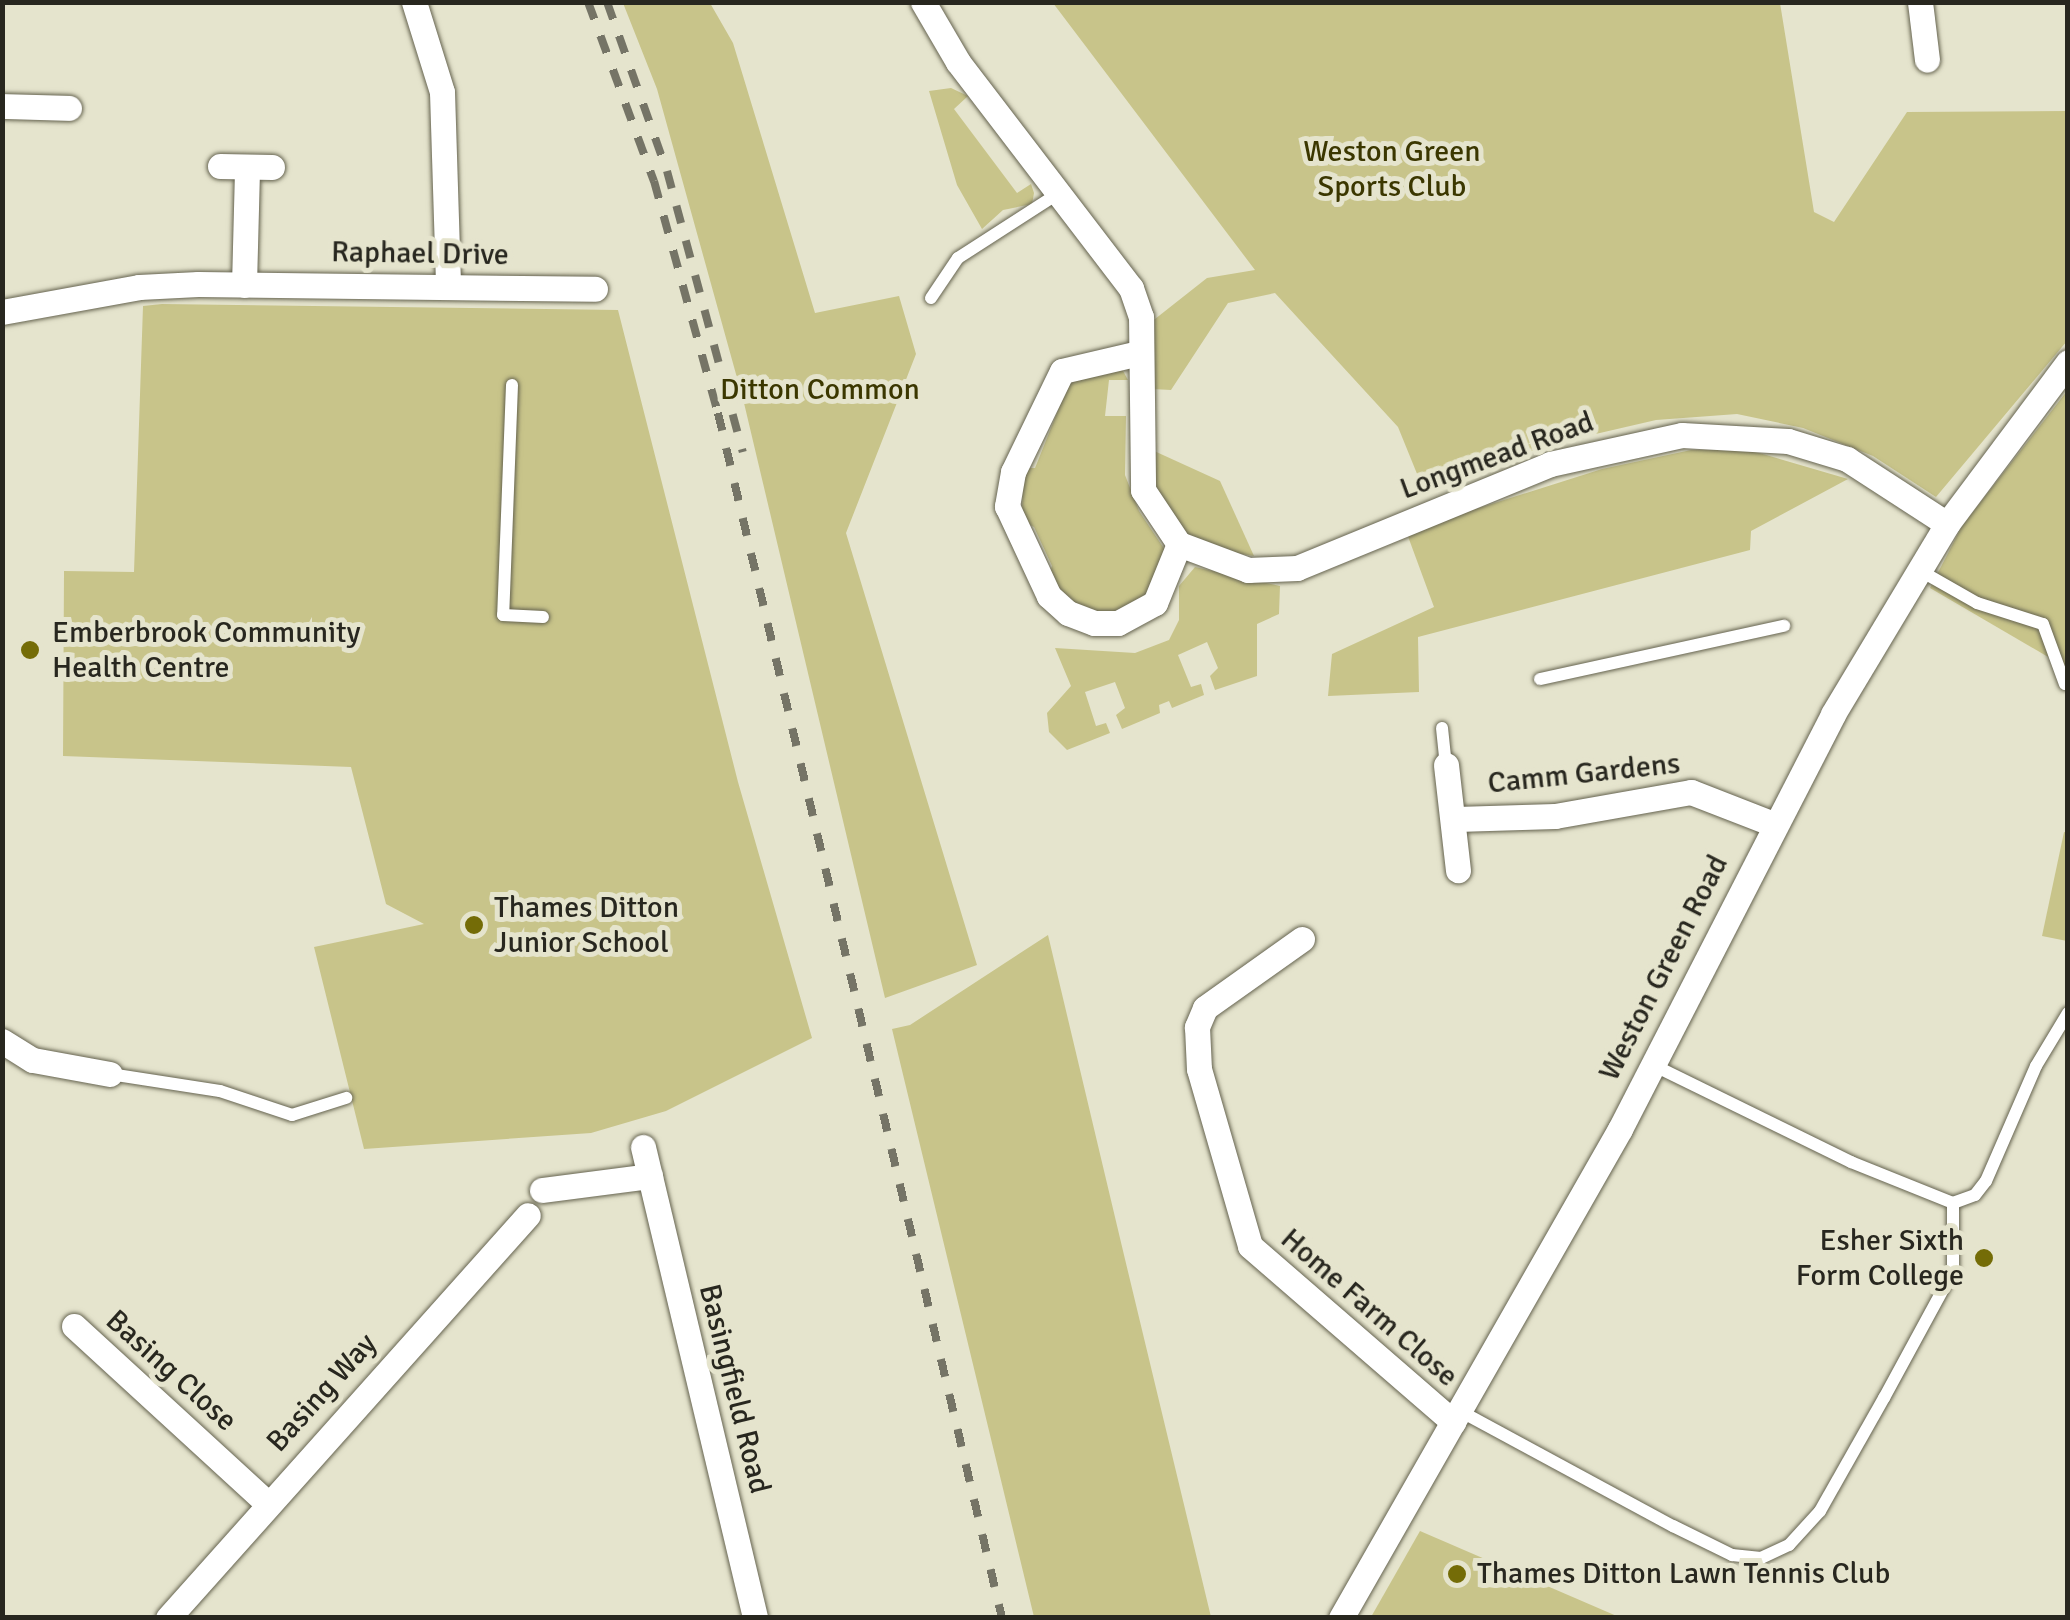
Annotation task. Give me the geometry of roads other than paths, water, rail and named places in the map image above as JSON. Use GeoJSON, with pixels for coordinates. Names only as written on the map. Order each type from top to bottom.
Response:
{"type":"FeatureCollection","features":[{"type":"Feature","properties":{"kind":"street"},"geometry":{"type":"LineString","coordinates":[[414,2],[442,92],[448,286]]}},
{"type":"Feature","properties":{"kind":"street"},"geometry":{"type":"LineString","coordinates":[[923,2],[951,67],[1059,193],[1132,288],[1140,317],[1143,490],[1179,544],[1154,602],[1118,623],[1094,623],[1068,614],[1049,596],[1007,506],[1013,472],[1062,371],[1139,352]]}},
{"type":"Feature","properties":{"kind":"street"},"geometry":{"type":"LineString","coordinates":[[1920,2],[1928,60]]}},
{"type":"Feature","properties":{"kind":"street"},"geometry":{"type":"LineString","coordinates":[[2,106],[69,108]]}},
{"type":"Feature","properties":{"kind":"street"},"geometry":{"type":"LineString","coordinates":[[220,166],[260,167],[244,284]]}},
{"type":"Feature","properties":{"kind":"street","name":"Raphael Drive"},"geometry":{"type":"LineString","coordinates":[[2,312],[139,286],[595,288]]}},
{"type":"Feature","properties":{"kind":"street","name":"Weston Green Road"},"geometry":{"type":"LineString","coordinates":[[1341,1618],[1652,1064],[1773,824],[1919,570],[1947,524],[2068,362]]}},
{"type":"Feature","properties":{"kind":"street","name":"Longmead Road"},"geometry":{"type":"LineString","coordinates":[[1179,544],[1248,570],[1297,568],[1550,464],[1699,435],[1788,441],[1847,459],[1947,524]]}},
{"type":"Feature","properties":{"kind":"street","name":"Camm Gardens"},"geometry":{"type":"LineString","coordinates":[[1446,765],[1456,819],[1458,870]]}},
{"type":"Feature","properties":{"kind":"street","name":"Camm Gardens"},"geometry":{"type":"LineString","coordinates":[[1456,819],[1555,816],[1692,792],[1773,824]]}},
{"type":"Feature","properties":{"kind":"street","name":"Home Farm Close"},"geometry":{"type":"LineString","coordinates":[[1302,939],[1206,1008],[1197,1026],[1199,1070],[1250,1246],[1456,1417]]}},
{"type":"Feature","properties":{"kind":"street"},"geometry":{"type":"LineString","coordinates":[[2,1042],[33,1060],[110,1074]]}},
{"type":"Feature","properties":{"kind":"street","name":"Basingfield Road"},"geometry":{"type":"LineString","coordinates":[[642,1147],[756,1618]]}},
{"type":"Feature","properties":{"kind":"street"},"geometry":{"type":"LineString","coordinates":[[542,1190],[650,1176]]}},
{"type":"Feature","properties":{"kind":"street","name":"Basing Way"},"geometry":{"type":"LineString","coordinates":[[168,1618],[528,1215]]}},
{"type":"Feature","properties":{"kind":"street","name":"Basing Close"},"geometry":{"type":"LineString","coordinates":[[74,1326],[268,1504]]}},
{"type":"Feature","properties":{"kind":"lane"},"geometry":{"type":"LineString","coordinates":[[931,298],[958,258],[1059,193]]}},
{"type":"Feature","properties":{"kind":"lane"},"geometry":{"type":"LineString","coordinates":[[512,385],[503,615],[542,617]]}},
{"type":"Feature","properties":{"kind":"lane"},"geometry":{"type":"LineString","coordinates":[[1919,570],[1977,603],[2043,624],[2066,684]]}},
{"type":"Feature","properties":{"kind":"lane"},"geometry":{"type":"LineString","coordinates":[[1540,679],[1784,626]]}},
{"type":"Feature","properties":{"kind":"lane"},"geometry":{"type":"LineString","coordinates":[[1442,728],[1446,765]]}},
{"type":"Feature","properties":{"kind":"lane"},"geometry":{"type":"LineString","coordinates":[[1953,1204],[1986,1181],[2036,1066],[2068,1013]]}},
{"type":"Feature","properties":{"kind":"lane"},"geometry":{"type":"LineString","coordinates":[[1652,1064],[1851,1162],[1953,1204]]}},
{"type":"Feature","properties":{"kind":"lane"},"geometry":{"type":"LineString","coordinates":[[110,1074],[220,1091],[292,1115],[346,1098]]}},
{"type":"Feature","properties":{"kind":"lane"},"geometry":{"type":"LineString","coordinates":[[1456,1417],[1732,1554],[1774,1553],[1820,1510],[1953,1270],[1953,1204]]}},
{"type":"Feature","properties":{"kind":"railway"},"geometry":{"type":"LineString","coordinates":[[588,2],[654,181],[718,413],[1002,1618]]}},
{"type":"Feature","properties":{"kind":"railway"},"geometry":{"type":"LineString","coordinates":[[607,2],[667,171],[743,452]]}},
{"type":"Feature","properties":{"kind":"place","name":"Emberbrook Community Health Centre"},"geometry":{"type":"Point","coordinates":[30,650]}},
{"type":"Feature","properties":{"kind":"place","name":"Thames Ditton Junior School"},"geometry":{"type":"Point","coordinates":[474,925]}},
{"type":"Feature","properties":{"kind":"place","name":"Esher Sixth Form College"},"geometry":{"type":"Point","coordinates":[1984,1258]}},
{"type":"Feature","properties":{"kind":"place","name":"Thames Ditton Lawn Tennis Club"},"geometry":{"type":"Point","coordinates":[1457,1574]}},
{"type":"Feature","properties":{"kind":"park label","name":"Weston Green Sports Club"},"geometry":{"type":"Point","coordinates":[1392,169]}},
{"type":"Feature","properties":{"kind":"park label","name":"Ditton Common"},"geometry":{"type":"Point","coordinates":[820,390]}}]}
